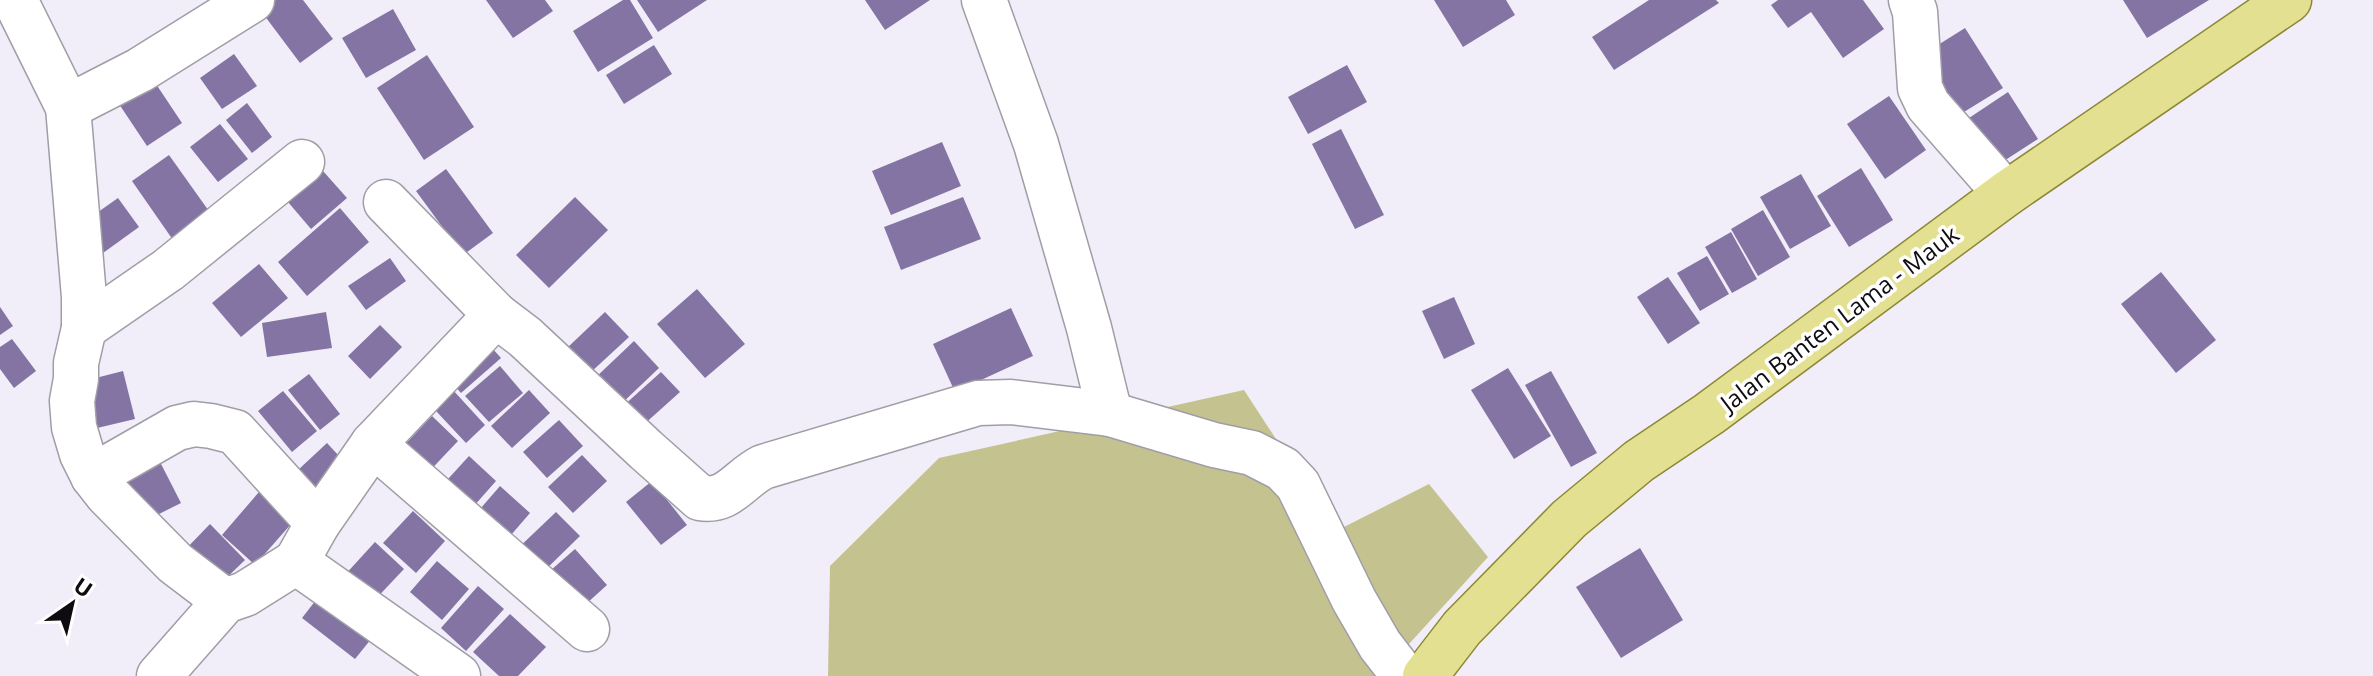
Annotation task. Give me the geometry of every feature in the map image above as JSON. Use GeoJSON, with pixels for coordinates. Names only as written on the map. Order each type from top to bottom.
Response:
{"type":"FeatureCollection","features":[{"type":"Feature","properties":{"kind":"main road","name":"Jalan Banten Lama - Mauk"},"geometry":{"type":"LineString","coordinates":[[1425,676],[1462,628],[1569,519],[1639,461],[1709,414],[2006,194],[2289,0]]}},
{"type":"Feature","properties":{"kind":"street"},"geometry":{"type":"LineString","coordinates":[[15,0],[68,107],[84,297],[84,328],[72,401],[74,427],[82,454],[93,476],[175,563],[225,601]]}},
{"type":"Feature","properties":{"kind":"street"},"geometry":{"type":"LineString","coordinates":[[68,107],[140,70],[252,0]]}},
{"type":"Feature","properties":{"kind":"street"},"geometry":{"type":"LineString","coordinates":[[984,0],[1036,144],[1089,328],[1110,414]]}},
{"type":"Feature","properties":{"kind":"street"},"geometry":{"type":"LineString","coordinates":[[1911,0],[1915,12],[1920,88],[1928,105],[2006,194]]}},
{"type":"Feature","properties":{"kind":"street"},"geometry":{"type":"LineString","coordinates":[[84,328],[168,270],[302,162]]}},
{"type":"Feature","properties":{"kind":"street"},"geometry":{"type":"LineString","coordinates":[[386,202],[496,315],[525,337],[700,498],[720,498],[748,474],[763,467],[978,403],[1011,402],[1110,414],[1252,453],[1289,475],[1298,485],[1354,600],[1380,645],[1404,676]]}},
{"type":"Feature","properties":{"kind":"street"},"geometry":{"type":"LineString","coordinates":[[159,676],[225,601],[245,594],[296,562],[318,523],[373,444],[496,315]]}},
{"type":"Feature","properties":{"kind":"street"},"geometry":{"type":"LineString","coordinates":[[93,476],[177,428],[194,424],[211,426],[235,432],[318,523]]}},
{"type":"Feature","properties":{"kind":"street"},"geometry":{"type":"LineString","coordinates":[[373,444],[587,629]]}},
{"type":"Feature","properties":{"kind":"street"},"geometry":{"type":"LineString","coordinates":[[296,562],[458,676]]}},
{"type":"Feature","properties":{"kind":"shaded area"},"geometry":{"type":"Polygon","coordinates":[[[1244,390],[1336,531],[1429,484],[1488,557],[1380,676],[828,676],[830,566],[939,458],[1244,390]]]}},
{"type":"Feature","properties":{"kind":"building"},"geometry":{"type":"Polygon","coordinates":[[[276,0],[303,0],[333,39],[300,63],[261,11],[276,0]]]}},
{"type":"Feature","properties":{"kind":"building"},"geometry":{"type":"Polygon","coordinates":[[[486,0],[545,0],[553,11],[513,38],[486,0]]]}},
{"type":"Feature","properties":{"kind":"building"},"geometry":{"type":"Polygon","coordinates":[[[623,0],[630,0],[653,38],[598,72],[573,31],[623,0]]]}},
{"type":"Feature","properties":{"kind":"building"},"geometry":{"type":"Polygon","coordinates":[[[637,0],[707,0],[658,32],[637,0]]]}},
{"type":"Feature","properties":{"kind":"building"},"geometry":{"type":"Polygon","coordinates":[[[865,0],[930,0],[885,30],[865,0]]]}},
{"type":"Feature","properties":{"kind":"building"},"geometry":{"type":"Polygon","coordinates":[[[1434,0],[1506,0],[1515,15],[1463,47],[1434,0]]]}},
{"type":"Feature","properties":{"kind":"building"},"geometry":{"type":"Polygon","coordinates":[[[1649,0],[1716,0],[1719,3],[1614,70],[1592,37],[1649,0]]]}},
{"type":"Feature","properties":{"kind":"building"},"geometry":{"type":"Polygon","coordinates":[[[1778,0],[1863,0],[1884,29],[1843,58],[1811,12],[1788,28],[1771,5],[1778,0]]]}},
{"type":"Feature","properties":{"kind":"building"},"geometry":{"type":"Polygon","coordinates":[[[2123,0],[2209,0],[2147,38],[2123,0]]]}},
{"type":"Feature","properties":{"kind":"building"},"geometry":{"type":"Polygon","coordinates":[[[393,9],[416,50],[366,78],[342,38],[393,9]]]}},
{"type":"Feature","properties":{"kind":"building"},"geometry":{"type":"Polygon","coordinates":[[[1965,28],[2003,88],[1959,115],[1922,55],[1965,28]]]}},
{"type":"Feature","properties":{"kind":"building"},"geometry":{"type":"Polygon","coordinates":[[[654,45],[672,74],[624,104],[606,75],[654,45]]]}},
{"type":"Feature","properties":{"kind":"building"},"geometry":{"type":"Polygon","coordinates":[[[234,54],[257,86],[222,109],[200,78],[234,54]]]}},
{"type":"Feature","properties":{"kind":"building"},"geometry":{"type":"Polygon","coordinates":[[[427,55],[474,127],[424,160],[377,88],[427,55]]]}},
{"type":"Feature","properties":{"kind":"building"},"geometry":{"type":"Polygon","coordinates":[[[1347,65],[1367,102],[1308,134],[1288,97],[1347,65]]]}},
{"type":"Feature","properties":{"kind":"building"},"geometry":{"type":"Polygon","coordinates":[[[154,81],[182,123],[147,146],[119,104],[154,81]]]}},
{"type":"Feature","properties":{"kind":"building"},"geometry":{"type":"Polygon","coordinates":[[[2008,92],[2038,139],[1993,168],[1963,122],[2008,92]]]}},
{"type":"Feature","properties":{"kind":"building"},"geometry":{"type":"Polygon","coordinates":[[[1889,96],[1926,150],[1885,179],[1847,124],[1889,96]]]}},
{"type":"Feature","properties":{"kind":"building"},"geometry":{"type":"Polygon","coordinates":[[[247,103],[272,137],[252,153],[226,120],[247,103]]]}},
{"type":"Feature","properties":{"kind":"building"},"geometry":{"type":"Polygon","coordinates":[[[220,124],[248,159],[218,182],[190,147],[220,124]]]}},
{"type":"Feature","properties":{"kind":"building"},"geometry":{"type":"Polygon","coordinates":[[[1341,129],[1384,215],[1355,229],[1312,144],[1341,129]]]}},
{"type":"Feature","properties":{"kind":"building"},"geometry":{"type":"Polygon","coordinates":[[[942,142],[961,186],[891,215],[872,171],[942,142]]]}},
{"type":"Feature","properties":{"kind":"building"},"geometry":{"type":"Polygon","coordinates":[[[169,155],[211,214],[173,240],[132,181],[169,155]]]}},
{"type":"Feature","properties":{"kind":"building"},"geometry":{"type":"Polygon","coordinates":[[[1861,168],[1893,220],[1849,247],[1817,196],[1861,168]]]}},
{"type":"Feature","properties":{"kind":"building"},"geometry":{"type":"Polygon","coordinates":[[[446,169],[493,233],[463,255],[416,191],[446,169]]]}},
{"type":"Feature","properties":{"kind":"building"},"geometry":{"type":"Polygon","coordinates":[[[323,171],[347,198],[311,229],[288,202],[323,171]]]}},
{"type":"Feature","properties":{"kind":"building"},"geometry":{"type":"Polygon","coordinates":[[[1801,174],[1831,226],[1790,249],[1760,197],[1801,174]]]}},
{"type":"Feature","properties":{"kind":"building"},"geometry":{"type":"Polygon","coordinates":[[[575,197],[608,230],[549,288],[516,255],[575,197]]]}},
{"type":"Feature","properties":{"kind":"building"},"geometry":{"type":"Polygon","coordinates":[[[963,197],[981,239],[901,270],[884,227],[963,197]]]}},
{"type":"Feature","properties":{"kind":"building"},"geometry":{"type":"Polygon","coordinates":[[[118,198],[139,227],[103,253],[81,224],[118,198]]]}},
{"type":"Feature","properties":{"kind":"building"},"geometry":{"type":"Polygon","coordinates":[[[340,208],[369,242],[307,296],[278,262],[340,208]]]}},
{"type":"Feature","properties":{"kind":"building"},"geometry":{"type":"Polygon","coordinates":[[[1763,210],[1790,257],[1758,276],[1731,229],[1763,210]]]}},
{"type":"Feature","properties":{"kind":"building"},"geometry":{"type":"Polygon","coordinates":[[[1731,232],[1757,279],[1732,293],[1705,247],[1731,232]]]}},
{"type":"Feature","properties":{"kind":"building"},"geometry":{"type":"Polygon","coordinates":[[[1707,256],[1729,294],[1700,311],[1677,273],[1707,256]]]}},
{"type":"Feature","properties":{"kind":"building"},"geometry":{"type":"Polygon","coordinates":[[[390,258],[406,281],[366,310],[348,286],[390,258]]]}},
{"type":"Feature","properties":{"kind":"building"},"geometry":{"type":"Polygon","coordinates":[[[259,264],[288,298],[241,337],[212,303],[259,264]]]}},
{"type":"Feature","properties":{"kind":"building"},"geometry":{"type":"Polygon","coordinates":[[[2161,272],[2216,340],[2176,373],[2121,304],[2161,272]]]}},
{"type":"Feature","properties":{"kind":"building"},"geometry":{"type":"Polygon","coordinates":[[[1668,277],[1700,323],[1668,344],[1637,297],[1668,277]]]}},
{"type":"Feature","properties":{"kind":"building"},"geometry":{"type":"Polygon","coordinates":[[[697,289],[745,344],[705,378],[657,324],[697,289]]]}},
{"type":"Feature","properties":{"kind":"building"},"geometry":{"type":"Polygon","coordinates":[[[1454,297],[1475,344],[1444,359],[1422,311],[1454,297]]]}},
{"type":"Feature","properties":{"kind":"building"},"geometry":{"type":"Polygon","coordinates":[[[0,307],[13,326],[0,335],[0,307]]]}},
{"type":"Feature","properties":{"kind":"building"},"geometry":{"type":"Polygon","coordinates":[[[1011,308],[1033,356],[955,392],[933,344],[1011,308]]]}},
{"type":"Feature","properties":{"kind":"building"},"geometry":{"type":"Polygon","coordinates":[[[326,312],[332,348],[267,357],[262,323],[326,312]]]}},
{"type":"Feature","properties":{"kind":"building"},"geometry":{"type":"Polygon","coordinates":[[[605,312],[629,337],[590,373],[567,348],[605,312]]]}},
{"type":"Feature","properties":{"kind":"building"},"geometry":{"type":"Polygon","coordinates":[[[380,325],[402,347],[370,379],[348,356],[380,325]]]}},
{"type":"Feature","properties":{"kind":"building"},"geometry":{"type":"Polygon","coordinates":[[[483,338],[501,358],[461,393],[443,373],[483,338]]]}},
{"type":"Feature","properties":{"kind":"building"},"geometry":{"type":"Polygon","coordinates":[[[12,339],[36,371],[14,388],[0,369],[0,347],[12,339]]]}},
{"type":"Feature","properties":{"kind":"building"},"geometry":{"type":"Polygon","coordinates":[[[634,341],[659,368],[619,406],[594,379],[634,341]]]}},
{"type":"Feature","properties":{"kind":"building"},"geometry":{"type":"Polygon","coordinates":[[[500,366],[523,393],[489,422],[465,396],[500,366]]]}},
{"type":"Feature","properties":{"kind":"building"},"geometry":{"type":"Polygon","coordinates":[[[1508,368],[1551,436],[1514,459],[1471,390],[1508,368]]]}},
{"type":"Feature","properties":{"kind":"building"},"geometry":{"type":"Polygon","coordinates":[[[123,371],[135,419],[93,429],[80,382],[123,371]]]}},
{"type":"Feature","properties":{"kind":"building"},"geometry":{"type":"Polygon","coordinates":[[[1551,371],[1597,453],[1571,467],[1525,385],[1551,371]]]}},
{"type":"Feature","properties":{"kind":"building"},"geometry":{"type":"Polygon","coordinates":[[[661,372],[680,392],[641,427],[622,407],[661,372]]]}},
{"type":"Feature","properties":{"kind":"building"},"geometry":{"type":"Polygon","coordinates":[[[309,374],[340,414],[320,430],[288,390],[309,374]]]}},
{"type":"Feature","properties":{"kind":"building"},"geometry":{"type":"Polygon","coordinates":[[[441,377],[485,425],[466,443],[421,395],[441,377]]]}},
{"type":"Feature","properties":{"kind":"building"},"geometry":{"type":"Polygon","coordinates":[[[529,390],[550,413],[512,448],[491,426],[529,390]]]}},
{"type":"Feature","properties":{"kind":"building"},"geometry":{"type":"Polygon","coordinates":[[[283,391],[317,431],[292,452],[258,411],[283,391]]]}},
{"type":"Feature","properties":{"kind":"building"},"geometry":{"type":"Polygon","coordinates":[[[432,416],[458,441],[421,480],[395,455],[432,416]]]}},
{"type":"Feature","properties":{"kind":"building"},"geometry":{"type":"Polygon","coordinates":[[[559,420],[583,446],[547,478],[523,452],[559,420]]]}},
{"type":"Feature","properties":{"kind":"building"},"geometry":{"type":"Polygon","coordinates":[[[327,443],[351,469],[322,496],[298,470],[327,443]]]}},
{"type":"Feature","properties":{"kind":"building"},"geometry":{"type":"Polygon","coordinates":[[[582,455],[607,481],[573,513],[548,487],[582,455]]]}},
{"type":"Feature","properties":{"kind":"building"},"geometry":{"type":"Polygon","coordinates":[[[469,456],[496,481],[466,515],[438,490],[469,456]]]}},
{"type":"Feature","properties":{"kind":"building"},"geometry":{"type":"Polygon","coordinates":[[[158,458],[181,503],[143,522],[120,478],[158,458]]]}},
{"type":"Feature","properties":{"kind":"building"},"geometry":{"type":"Polygon","coordinates":[[[652,481],[687,525],[661,545],[626,502],[652,481]]]}},
{"type":"Feature","properties":{"kind":"building"},"geometry":{"type":"Polygon","coordinates":[[[265,485],[299,515],[255,565],[222,535],[265,485]]]}},
{"type":"Feature","properties":{"kind":"building"},"geometry":{"type":"Polygon","coordinates":[[[500,486],[530,513],[504,543],[474,516],[500,486]]]}},
{"type":"Feature","properties":{"kind":"building"},"geometry":{"type":"Polygon","coordinates":[[[413,511],[445,541],[416,573],[383,543],[413,511]]]}},
{"type":"Feature","properties":{"kind":"building"},"geometry":{"type":"Polygon","coordinates":[[[556,512],[580,536],[538,577],[514,552],[556,512]]]}},
{"type":"Feature","properties":{"kind":"building"},"geometry":{"type":"Polygon","coordinates":[[[210,524],[245,560],[217,587],[182,553],[210,524]]]}},
{"type":"Feature","properties":{"kind":"building"},"geometry":{"type":"Polygon","coordinates":[[[375,542],[404,569],[371,604],[343,577],[375,542]]]}},
{"type":"Feature","properties":{"kind":"building"},"geometry":{"type":"Polygon","coordinates":[[[1640,548],[1683,620],[1621,658],[1576,587],[1640,548]]]}},
{"type":"Feature","properties":{"kind":"building"},"geometry":{"type":"Polygon","coordinates":[[[575,549],[607,585],[575,614],[542,578],[575,549]]]}},
{"type":"Feature","properties":{"kind":"building"},"geometry":{"type":"Polygon","coordinates":[[[437,561],[469,589],[442,620],[410,592],[437,561]]]}},
{"type":"Feature","properties":{"kind":"building"},"geometry":{"type":"Polygon","coordinates":[[[478,586],[504,609],[466,651],[441,628],[478,586]]]}},
{"type":"Feature","properties":{"kind":"building"},"geometry":{"type":"Polygon","coordinates":[[[323,591],[376,633],[355,659],[302,618],[323,591]]]}},
{"type":"Feature","properties":{"kind":"building"},"geometry":{"type":"Polygon","coordinates":[[[510,614],[546,647],[518,676],[499,676],[473,652],[510,614]]]}}]}
